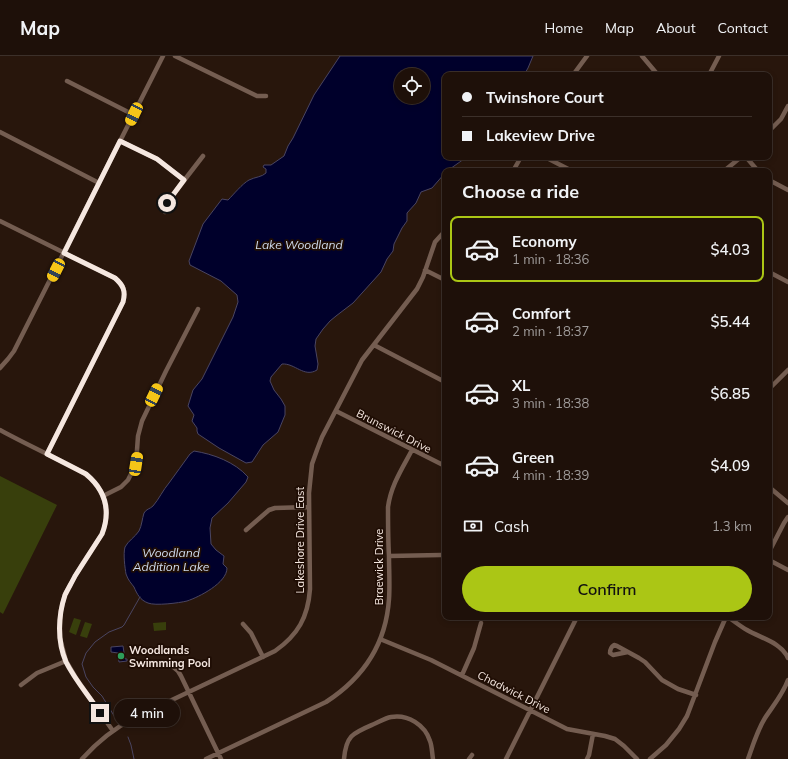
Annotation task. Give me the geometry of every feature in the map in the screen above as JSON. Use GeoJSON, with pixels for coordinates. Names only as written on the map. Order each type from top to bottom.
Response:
{"type":"FeatureCollection","features":[{"type":"Feature","properties":{"kind":"street"},"geometry":{"type":"LineString","coordinates":[[0,368],[14,350],[100,183],[163,56]]}},
{"type":"Feature","properties":{"kind":"street"},"geometry":{"type":"LineString","coordinates":[[175,56],[257,96],[266,96]]}},
{"type":"Feature","properties":{"kind":"street"},"geometry":{"type":"LineString","coordinates":[[575,72],[587,56]]}},
{"type":"Feature","properties":{"kind":"street"},"geometry":{"type":"LineString","coordinates":[[642,56],[655,72]]}},
{"type":"Feature","properties":{"kind":"street"},"geometry":{"type":"LineString","coordinates":[[711,72],[719,56]]}},
{"type":"Feature","properties":{"kind":"street"},"geometry":{"type":"LineString","coordinates":[[67,81],[134,114]]}},
{"type":"Feature","properties":{"kind":"street"},"geometry":{"type":"LineString","coordinates":[[772,128],[781,119],[788,106]]}},
{"type":"Feature","properties":{"kind":"street"},"geometry":{"type":"LineString","coordinates":[[0,132],[100,183]]}},
{"type":"Feature","properties":{"kind":"street"},"geometry":{"type":"LineString","coordinates":[[120,141],[157,159],[184,180]]}},
{"type":"Feature","properties":{"kind":"street"},"geometry":{"type":"LineString","coordinates":[[165,212],[169,200],[203,156]]}},
{"type":"Feature","properties":{"kind":"street"},"geometry":{"type":"LineString","coordinates":[[551,160],[566,168]]}},
{"type":"Feature","properties":{"kind":"street"},"geometry":{"type":"LineString","coordinates":[[728,168],[737,160]]}},
{"type":"Feature","properties":{"kind":"street"},"geometry":{"type":"LineString","coordinates":[[749,160],[755,168]]}},
{"type":"Feature","properties":{"kind":"street"},"geometry":{"type":"LineString","coordinates":[[772,182],[788,190]]}},
{"type":"Feature","properties":{"kind":"street"},"geometry":{"type":"LineString","coordinates":[[0,221],[115,278],[120,282],[124,291],[125,296],[123,302],[47,454]]}},
{"type":"Feature","properties":{"kind":"street","name":"Lakeshore Drive East"},"geometry":{"type":"LineString","coordinates":[[82,759],[99,742],[134,718],[275,651],[293,636],[302,623],[308,609],[310,589],[309,480],[312,464],[322,437],[359,364],[417,289],[435,242],[442,234]]}},
{"type":"Feature","properties":{"kind":"street"},"geometry":{"type":"LineString","coordinates":[[425,270],[442,278]]}},
{"type":"Feature","properties":{"kind":"street"},"geometry":{"type":"LineString","coordinates":[[772,274],[788,282]]}},
{"type":"Feature","properties":{"kind":"street"},"geometry":{"type":"LineString","coordinates":[[103,496],[121,487],[128,480],[136,464],[138,436],[147,408],[198,309]]}},
{"type":"Feature","properties":{"kind":"street"},"geometry":{"type":"LineString","coordinates":[[374,345],[442,380]]}},
{"type":"Feature","properties":{"kind":"street"},"geometry":{"type":"LineString","coordinates":[[772,386],[788,370]]}},
{"type":"Feature","properties":{"kind":"street","name":"Brunswick Drive"},"geometry":{"type":"LineString","coordinates":[[336,411],[442,465]]}},
{"type":"Feature","properties":{"kind":"street"},"geometry":{"type":"LineString","coordinates":[[0,430],[86,474],[94,482],[103,496],[106,510],[104,529],[71,583],[66,594],[61,610],[60,638],[66,661],[113,731]]}},
{"type":"Feature","properties":{"kind":"street","name":"Braewick Drive"},"geometry":{"type":"LineString","coordinates":[[206,759],[326,702],[339,694],[352,682],[368,663],[380,639],[385,624],[389,600],[388,507],[390,496],[394,484],[412,450]]}},
{"type":"Feature","properties":{"kind":"street"},"geometry":{"type":"LineString","coordinates":[[772,490],[788,503]]}},
{"type":"Feature","properties":{"kind":"street"},"geometry":{"type":"LineString","coordinates":[[246,530],[270,510],[276,508],[309,507]]}},
{"type":"Feature","properties":{"kind":"street"},"geometry":{"type":"LineString","coordinates":[[772,546],[788,517]]}},
{"type":"Feature","properties":{"kind":"street"},"geometry":{"type":"LineString","coordinates":[[389,556],[441,555]]}},
{"type":"Feature","properties":{"kind":"street"},"geometry":{"type":"LineString","coordinates":[[772,562],[788,570]]}},
{"type":"Feature","properties":{"kind":"street"},"geometry":{"type":"LineString","coordinates":[[506,759],[575,620]]}},
{"type":"Feature","properties":{"kind":"street"},"geometry":{"type":"LineString","coordinates":[[650,759],[666,745],[688,716],[715,642],[726,620]]}},
{"type":"Feature","properties":{"kind":"street"},"geometry":{"type":"LineString","coordinates":[[732,620],[747,630],[775,644],[784,651],[788,658]]}},
{"type":"Feature","properties":{"kind":"street"},"geometry":{"type":"LineString","coordinates":[[462,675],[474,648],[480,623]]}},
{"type":"Feature","properties":{"kind":"street"},"geometry":{"type":"LineString","coordinates":[[243,624],[251,633],[263,657]]}},
{"type":"Feature","properties":{"kind":"street","name":"Chadwick Drive"},"geometry":{"type":"LineString","coordinates":[[380,639],[462,675],[566,729],[614,739],[624,746],[637,759]]}},
{"type":"Feature","properties":{"kind":"street"},"geometry":{"type":"LineString","coordinates":[[628,652],[645,662],[662,680],[678,689],[696,695]]}},
{"type":"Feature","properties":{"kind":"street"},"geometry":{"type":"LineString","coordinates":[[21,685],[37,674],[66,661]]}},
{"type":"Feature","properties":{"kind":"street"},"geometry":{"type":"LineString","coordinates":[[171,665],[182,676],[220,759]]}},
{"type":"Feature","properties":{"kind":"street"},"geometry":{"type":"LineString","coordinates":[[748,759],[757,734],[788,680]]}},
{"type":"Feature","properties":{"kind":"street"},"geometry":{"type":"LineString","coordinates":[[344,759],[348,740],[353,735],[385,719],[398,717],[407,718],[416,722],[423,728],[431,742],[433,759]]}},
{"type":"Feature","properties":{"kind":"street"},"geometry":{"type":"LineString","coordinates":[[587,759],[593,734]]}},
{"type":"Feature","properties":{"kind":"green space"},"geometry":{"type":"Polygon","coordinates":[[[0,476],[57,505],[3,614],[0,612],[0,476]]]}},
{"type":"Feature","properties":{"kind":"green space"},"geometry":{"type":"Polygon","coordinates":[[[74,618],[81,620],[76,635],[69,632],[74,618]]]}},
{"type":"Feature","properties":{"kind":"green space"},"geometry":{"type":"Polygon","coordinates":[[[85,622],[92,624],[87,638],[80,636],[85,622]]]}},
{"type":"Feature","properties":{"kind":"green space"},"geometry":{"type":"Polygon","coordinates":[[[166,622],[166,630],[154,631],[153,623],[166,622]]]}},
{"type":"Feature","properties":{"kind":"water","name":"Lake Woodland"},"geometry":{"type":"Polygon","coordinates":[[[340,56],[533,56],[526,72],[442,72],[442,160],[463,160],[451,168],[442,168],[442,176],[432,188],[421,192],[416,203],[407,213],[407,221],[402,228],[394,244],[393,251],[387,259],[381,272],[353,303],[330,321],[316,339],[315,346],[318,364],[317,370],[308,372],[287,364],[282,364],[271,377],[270,381],[274,390],[285,406],[285,415],[278,432],[263,445],[252,462],[246,463],[198,434],[197,428],[192,421],[194,415],[188,406],[193,390],[202,379],[233,317],[238,302],[237,295],[221,281],[190,265],[189,261],[203,224],[222,199],[228,200],[246,182],[266,173],[266,169],[263,167],[264,165],[271,165],[284,156],[314,95],[340,56]]]}},
{"type":"Feature","properties":{"kind":"water","name":"Woodland Addition Lake"},"geometry":{"type":"Polygon","coordinates":[[[194,451],[209,454],[230,463],[248,477],[246,482],[228,503],[212,518],[210,528],[211,544],[224,556],[223,564],[227,568],[226,574],[212,589],[187,601],[167,604],[151,604],[139,596],[127,576],[124,561],[125,547],[139,531],[144,513],[153,506],[190,454],[194,451]]]}},
{"type":"Feature","properties":{"kind":"water","name":"Woodlands Swimming Pool"},"geometry":{"type":"Polygon","coordinates":[[[123,646],[125,659],[127,659],[127,661],[119,662],[118,653],[111,652],[111,647],[123,646]]]}},
{"type":"Feature","properties":{"kind":"waterway"},"geometry":{"type":"LineString","coordinates":[[116,719],[102,696],[86,677],[82,664],[86,653],[95,642],[109,632],[124,625],[140,597]]}},
{"type":"Feature","properties":{"kind":"waterway"},"geometry":{"type":"LineString","coordinates":[[128,737],[134,759]]}},
{"type":"Feature","properties":{"kind":"place","name":"Woodlands Swimming Pool"},"geometry":{"type":"Point","coordinates":[121,656]}},
{"type":"Feature","properties":{"kind":"route"},"geometry":{"type":"LineString","coordinates":[[100,713],[66,661],[60,638],[60,625],[61,610],[71,583],[104,529],[106,518],[105,504],[103,496],[91,478],[47,454],[125,296],[123,287],[115,278],[64,253],[120,141],[157,159],[184,180],[167,203]]}}]}
